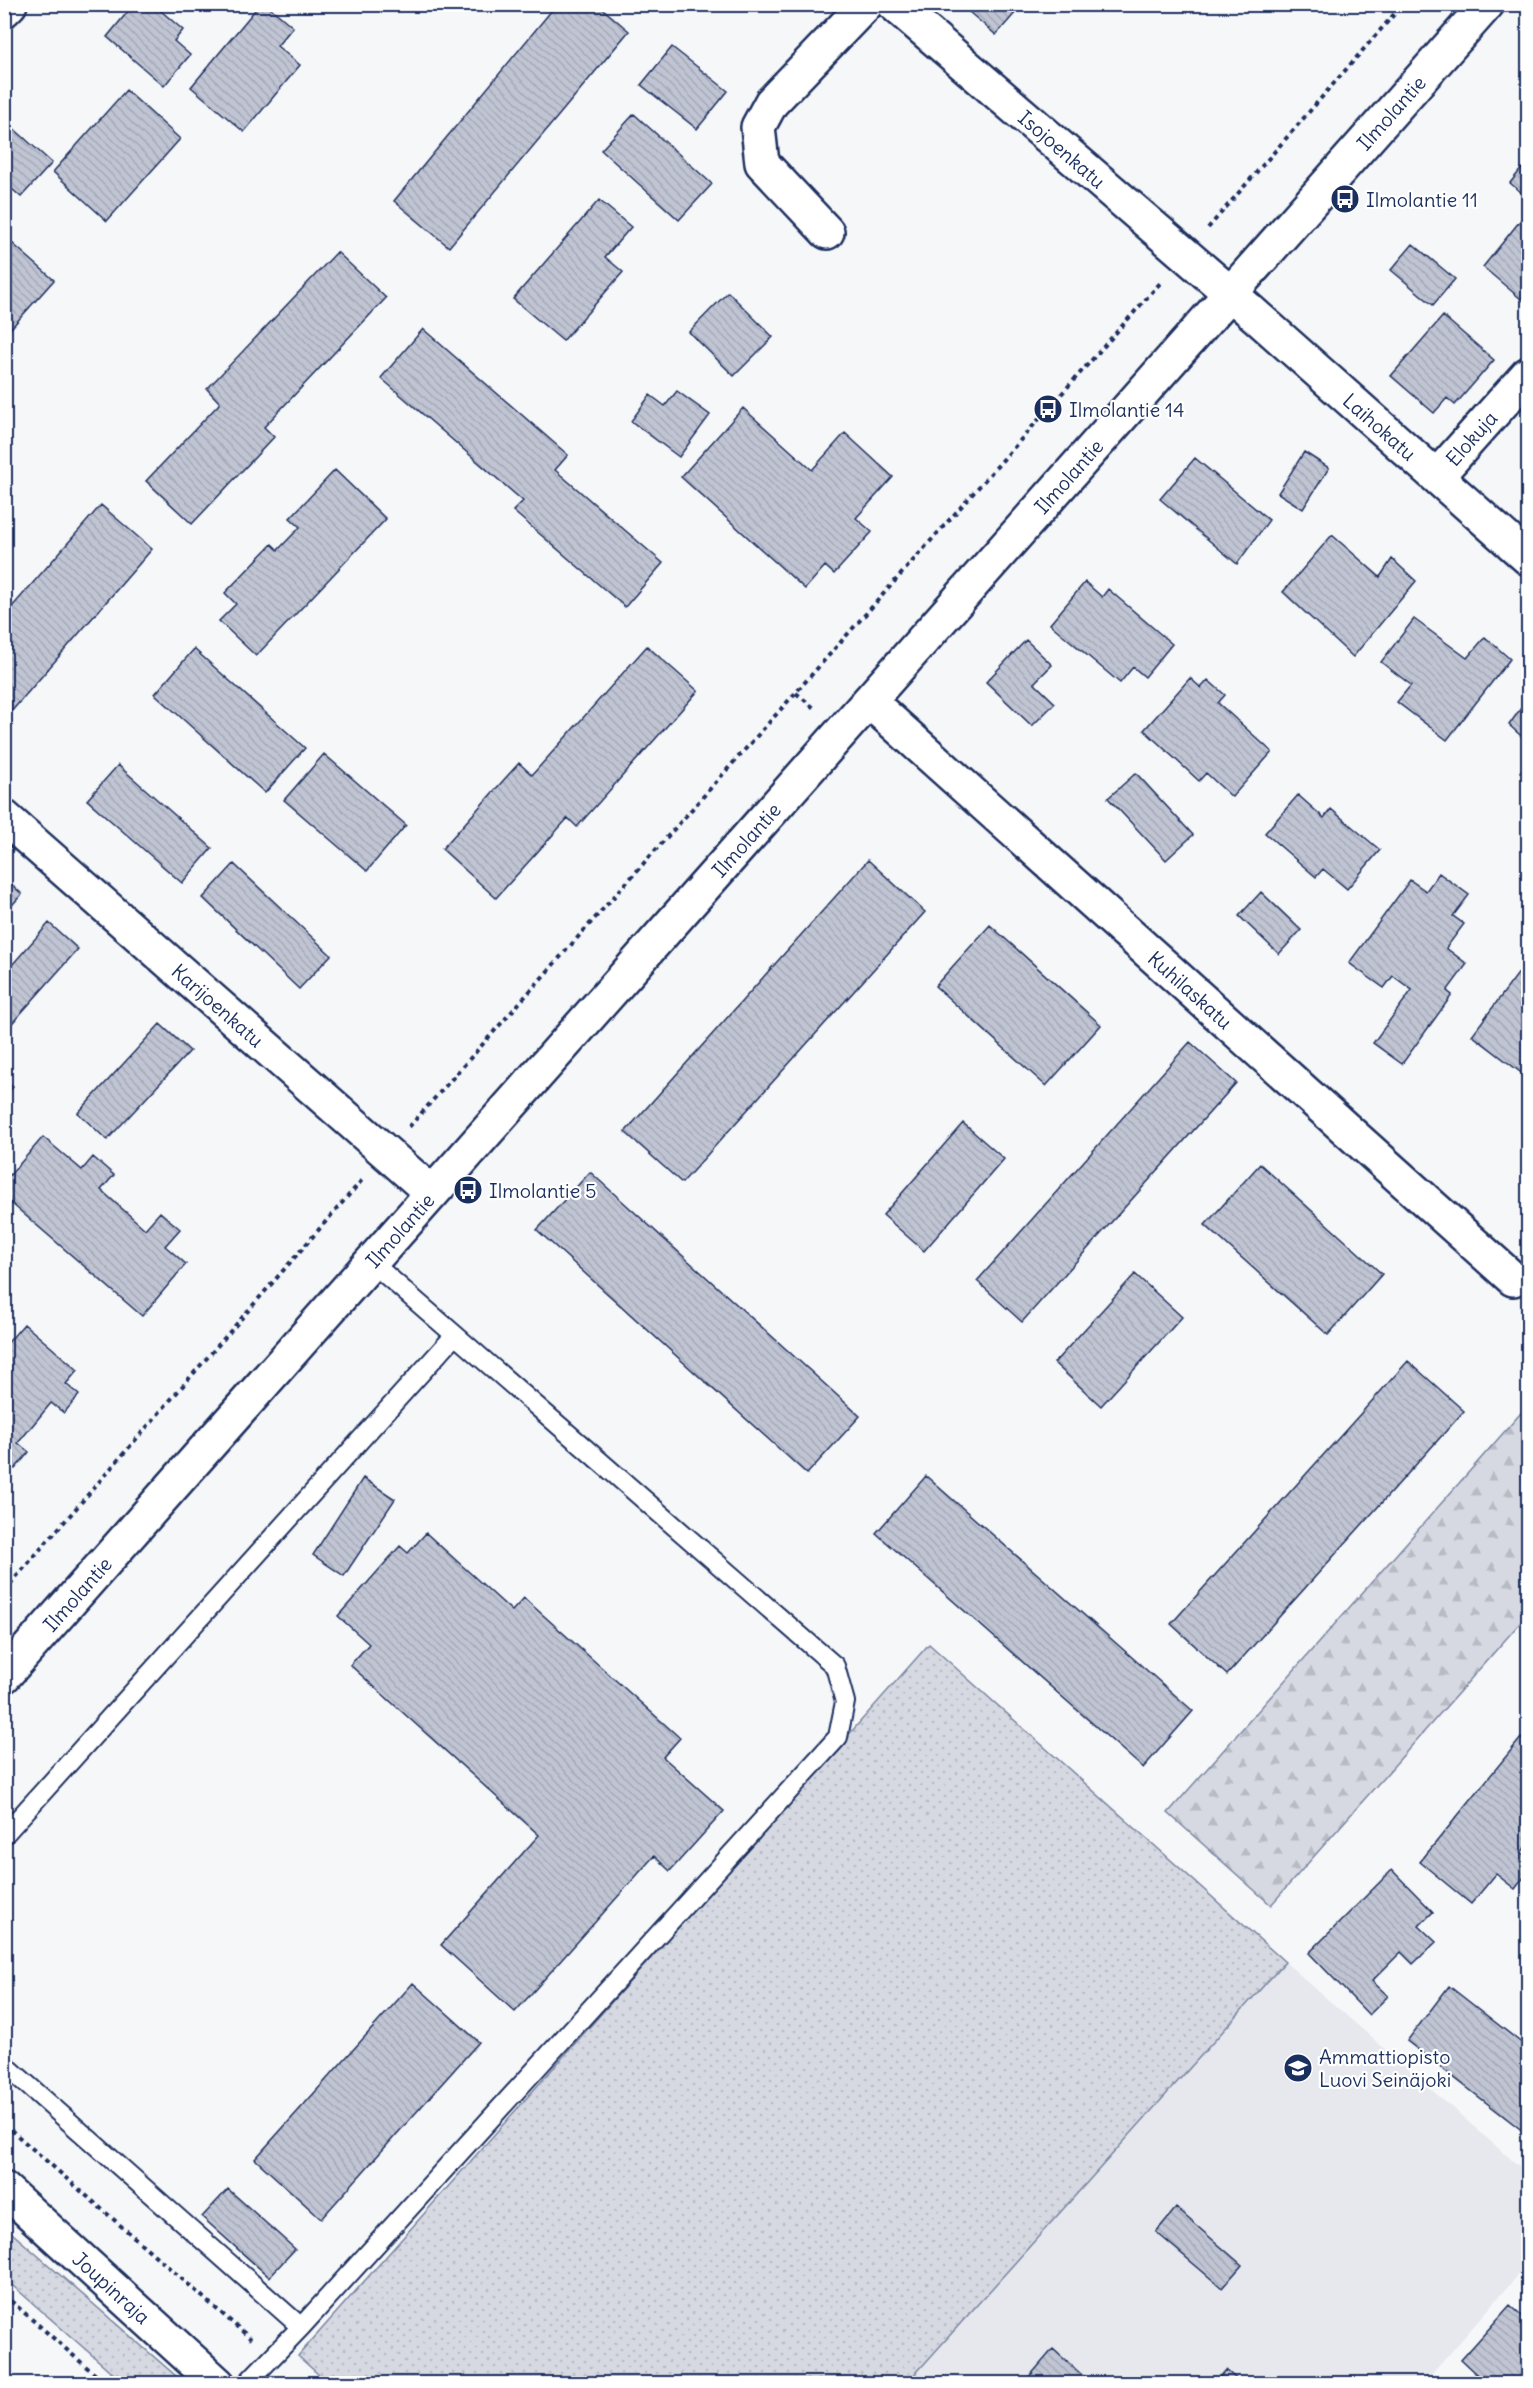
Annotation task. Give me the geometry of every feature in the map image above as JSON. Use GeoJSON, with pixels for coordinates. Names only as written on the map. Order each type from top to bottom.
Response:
{"type":"FeatureCollection","features":[{"type":"Feature","properties":{"kind":"street"},"geometry":{"type":"LineString","coordinates":[[4,10],[10,4]]}},
{"type":"Feature","properties":{"kind":"street"},"geometry":{"type":"LineString","coordinates":[[827,232],[762,163],[758,127],[771,103],[866,4]]}},
{"type":"Feature","properties":{"kind":"street","name":"Isojoenkatu"},"geometry":{"type":"LineString","coordinates":[[894,4],[1231,294]]}},
{"type":"Feature","properties":{"kind":"street","name":"Ilmolantie"},"geometry":{"type":"LineString","coordinates":[[4,1676],[1487,4]]}},
{"type":"Feature","properties":{"kind":"street","name":"Laihokatu"},"geometry":{"type":"LineString","coordinates":[[1231,294],[1528,558]]}},
{"type":"Feature","properties":{"kind":"street","name":"Elokuja"},"geometry":{"type":"LineString","coordinates":[[1437,476],[1528,374]]}},
{"type":"Feature","properties":{"kind":"street","name":"Kuhilaskatu"},"geometry":{"type":"LineString","coordinates":[[869,701],[1513,1279]]}},
{"type":"Feature","properties":{"kind":"street","name":"Karijoenkatu"},"geometry":{"type":"LineString","coordinates":[[4,817],[432,1194]]}},
{"type":"Feature","properties":{"kind":"street","name":"Joupinraja"},"geometry":{"type":"LineString","coordinates":[[4,2189],[218,2384]]}},
{"type":"Feature","properties":{"kind":"lane"},"geometry":{"type":"LineString","coordinates":[[246,2384],[302,2327],[838,1737],[845,1702],[835,1666],[370,1261]]}},
{"type":"Feature","properties":{"kind":"lane"},"geometry":{"type":"LineString","coordinates":[[4,1835],[455,1335]]}},
{"type":"Feature","properties":{"kind":"lane"},"geometry":{"type":"LineString","coordinates":[[4,2064],[302,2327]]}},
{"type":"Feature","properties":{"kind":"path"},"geometry":{"type":"LineString","coordinates":[[4,1591],[386,1153],[1185,255],[1403,4]]}},
{"type":"Feature","properties":{"kind":"path"},"geometry":{"type":"LineString","coordinates":[[4,2124],[300,2384]]}},
{"type":"Feature","properties":{"kind":"path"},"geometry":{"type":"LineString","coordinates":[[4,2295],[106,2384]]}},
{"type":"Feature","properties":{"kind":"shaded area","name":"Ammattiopisto Luovi Seinäjoki"},"geometry":{"type":"Polygon","coordinates":[[[1285,1962],[1528,2174],[1528,2264],[1424,2383],[907,2384],[1285,1962]]]}},
{"type":"Feature","properties":{"kind":"green space"},"geometry":{"type":"Polygon","coordinates":[[[1528,1405],[1528,1614],[1271,1905],[1168,1813],[1528,1405]]]}},
{"type":"Feature","properties":{"kind":"green space"},"geometry":{"type":"Polygon","coordinates":[[[929,1644],[1285,1962],[907,2383],[329,2384],[298,2356],[929,1644]]]}},
{"type":"Feature","properties":{"kind":"green space"},"geometry":{"type":"Polygon","coordinates":[[[5,2227],[184,2383],[124,2383],[5,2279],[5,2227]]]}},
{"type":"Feature","properties":{"kind":"building"},"geometry":{"type":"Polygon","coordinates":[[[134,4],[153,4],[183,30],[174,41],[190,55],[164,86],[107,37],[134,4]]]}},
{"type":"Feature","properties":{"kind":"building"},"geometry":{"type":"Polygon","coordinates":[[[260,4],[266,4],[293,27],[277,46],[300,65],[244,132],[191,87],[260,4]]]}},
{"type":"Feature","properties":{"kind":"building"},"geometry":{"type":"Polygon","coordinates":[[[557,4],[597,4],[629,31],[449,247],[394,201],[557,4]]]}},
{"type":"Feature","properties":{"kind":"building"},"geometry":{"type":"Polygon","coordinates":[[[975,4],[1023,4],[996,35],[969,12],[975,4]]]}},
{"type":"Feature","properties":{"kind":"building"},"geometry":{"type":"Polygon","coordinates":[[[672,47],[728,91],[697,129],[641,85],[672,47]]]}},
{"type":"Feature","properties":{"kind":"building"},"geometry":{"type":"Polygon","coordinates":[[[126,90],[180,139],[107,221],[53,172],[126,90]]]}},
{"type":"Feature","properties":{"kind":"building"},"geometry":{"type":"Polygon","coordinates":[[[634,114],[712,184],[679,220],[601,150],[634,114]]]}},
{"type":"Feature","properties":{"kind":"building"},"geometry":{"type":"Polygon","coordinates":[[[11,126],[52,163],[21,197],[4,182],[4,134],[11,126]]]}},
{"type":"Feature","properties":{"kind":"building"},"geometry":{"type":"Polygon","coordinates":[[[1522,168],[1528,173],[1528,198],[1510,183],[1522,168]]]}},
{"type":"Feature","properties":{"kind":"building"},"geometry":{"type":"Polygon","coordinates":[[[599,200],[631,227],[605,257],[623,272],[563,341],[513,299],[599,200]]]}},
{"type":"Feature","properties":{"kind":"building"},"geometry":{"type":"Polygon","coordinates":[[[1528,211],[1528,305],[1483,267],[1528,211]]]}},
{"type":"Feature","properties":{"kind":"building"},"geometry":{"type":"Polygon","coordinates":[[[4,236],[54,280],[4,336],[4,236]]]}},
{"type":"Feature","properties":{"kind":"building"},"geometry":{"type":"Polygon","coordinates":[[[1413,244],[1455,279],[1433,305],[1391,270],[1413,244]]]}},
{"type":"Feature","properties":{"kind":"building"},"geometry":{"type":"Polygon","coordinates":[[[337,252],[386,298],[264,427],[274,437],[192,524],[146,481],[220,403],[207,389],[337,252]]]}},
{"type":"Feature","properties":{"kind":"building"},"geometry":{"type":"Polygon","coordinates":[[[728,292],[773,337],[734,376],[689,332],[728,292]]]}},
{"type":"Feature","properties":{"kind":"building"},"geometry":{"type":"Polygon","coordinates":[[[1443,316],[1494,360],[1455,405],[1447,398],[1434,413],[1391,376],[1443,316]]]}},
{"type":"Feature","properties":{"kind":"building"},"geometry":{"type":"Polygon","coordinates":[[[423,329],[568,455],[555,470],[663,563],[625,607],[513,511],[523,501],[381,378],[423,329]]]}},
{"type":"Feature","properties":{"kind":"building"},"geometry":{"type":"Polygon","coordinates":[[[677,391],[710,415],[679,457],[631,421],[650,395],[665,406],[677,391]]]}},
{"type":"Feature","properties":{"kind":"building"},"geometry":{"type":"Polygon","coordinates":[[[743,408],[812,470],[845,433],[893,477],[856,518],[872,532],[834,574],[825,566],[805,589],[681,477],[743,408]]]}},
{"type":"Feature","properties":{"kind":"building"},"geometry":{"type":"Polygon","coordinates":[[[1304,452],[1329,468],[1303,509],[1278,493],[1304,452]]]}},
{"type":"Feature","properties":{"kind":"building"},"geometry":{"type":"Polygon","coordinates":[[[1195,458],[1269,520],[1237,564],[1160,499],[1195,458]]]}},
{"type":"Feature","properties":{"kind":"building"},"geometry":{"type":"Polygon","coordinates":[[[335,470],[386,519],[256,656],[219,621],[236,604],[225,593],[272,544],[278,550],[300,527],[290,518],[335,470]]]}},
{"type":"Feature","properties":{"kind":"building"},"geometry":{"type":"Polygon","coordinates":[[[101,505],[152,549],[4,720],[4,616],[101,505]]]}},
{"type":"Feature","properties":{"kind":"building"},"geometry":{"type":"Polygon","coordinates":[[[1332,535],[1380,577],[1392,559],[1416,581],[1353,657],[1283,592],[1332,535]]]}},
{"type":"Feature","properties":{"kind":"building"},"geometry":{"type":"Polygon","coordinates":[[[1085,582],[1102,597],[1108,589],[1172,644],[1145,677],[1133,667],[1120,683],[1050,624],[1085,582]]]}},
{"type":"Feature","properties":{"kind":"building"},"geometry":{"type":"Polygon","coordinates":[[[1414,619],[1467,658],[1485,637],[1510,659],[1447,740],[1397,702],[1411,685],[1381,662],[1414,619]]]}},
{"type":"Feature","properties":{"kind":"building"},"geometry":{"type":"Polygon","coordinates":[[[1026,640],[1052,665],[1034,683],[1055,703],[1032,726],[986,682],[1026,640]]]}},
{"type":"Feature","properties":{"kind":"building"},"geometry":{"type":"Polygon","coordinates":[[[647,646],[698,691],[577,827],[568,818],[496,898],[442,849],[519,763],[532,775],[647,646]]]}},
{"type":"Feature","properties":{"kind":"building"},"geometry":{"type":"Polygon","coordinates":[[[194,649],[305,748],[265,793],[155,694],[194,649]]]}},
{"type":"Feature","properties":{"kind":"building"},"geometry":{"type":"Polygon","coordinates":[[[1190,678],[1201,688],[1208,680],[1225,695],[1218,703],[1272,752],[1232,797],[1206,773],[1199,781],[1144,730],[1190,678]]]}},
{"type":"Feature","properties":{"kind":"building"},"geometry":{"type":"Polygon","coordinates":[[[1528,698],[1528,742],[1509,725],[1528,698]]]}},
{"type":"Feature","properties":{"kind":"building"},"geometry":{"type":"Polygon","coordinates":[[[324,754],[406,825],[367,871],[284,800],[324,754]]]}},
{"type":"Feature","properties":{"kind":"building"},"geometry":{"type":"Polygon","coordinates":[[[1528,762],[1528,780],[1520,772],[1528,762]]]}},
{"type":"Feature","properties":{"kind":"building"},"geometry":{"type":"Polygon","coordinates":[[[118,765],[212,848],[182,883],[87,800],[118,765]]]}},
{"type":"Feature","properties":{"kind":"building"},"geometry":{"type":"Polygon","coordinates":[[[1136,773],[1193,835],[1166,860],[1108,798],[1136,773]]]}},
{"type":"Feature","properties":{"kind":"building"},"geometry":{"type":"Polygon","coordinates":[[[1298,795],[1324,818],[1331,809],[1380,850],[1347,889],[1323,869],[1316,877],[1265,833],[1298,795]]]}},
{"type":"Feature","properties":{"kind":"building"},"geometry":{"type":"Polygon","coordinates":[[[868,860],[925,912],[682,1183],[625,1132],[868,860]]]}},
{"type":"Feature","properties":{"kind":"building"},"geometry":{"type":"Polygon","coordinates":[[[234,864],[331,955],[299,989],[203,898],[234,864]]]}},
{"type":"Feature","properties":{"kind":"building"},"geometry":{"type":"Polygon","coordinates":[[[1439,873],[1469,895],[1453,916],[1464,924],[1446,948],[1467,964],[1447,991],[1452,995],[1402,1064],[1373,1043],[1412,990],[1393,976],[1384,988],[1349,963],[1410,880],[1426,891],[1439,873]]]}},
{"type":"Feature","properties":{"kind":"building"},"geometry":{"type":"Polygon","coordinates":[[[4,878],[22,894],[4,914],[4,878]]]}},
{"type":"Feature","properties":{"kind":"building"},"geometry":{"type":"Polygon","coordinates":[[[1261,892],[1301,930],[1279,954],[1239,916],[1261,892]]]}},
{"type":"Feature","properties":{"kind":"building"},"geometry":{"type":"Polygon","coordinates":[[[49,923],[78,949],[6,1030],[4,974],[49,923]]]}},
{"type":"Feature","properties":{"kind":"building"},"geometry":{"type":"Polygon","coordinates":[[[990,925],[1101,1025],[1046,1086],[935,986],[990,925]]]}},
{"type":"Feature","properties":{"kind":"building"},"geometry":{"type":"Polygon","coordinates":[[[1520,971],[1528,978],[1528,1078],[1472,1035],[1520,971]]]}},
{"type":"Feature","properties":{"kind":"building"},"geometry":{"type":"Polygon","coordinates":[[[160,1024],[190,1051],[107,1140],[78,1113],[160,1024]]]}},
{"type":"Feature","properties":{"kind":"building"},"geometry":{"type":"Polygon","coordinates":[[[1190,1042],[1236,1083],[1022,1322],[977,1281],[1190,1042]]]}},
{"type":"Feature","properties":{"kind":"building"},"geometry":{"type":"Polygon","coordinates":[[[4,1080],[13,1087],[4,1097],[4,1080]]]}},
{"type":"Feature","properties":{"kind":"building"},"geometry":{"type":"Polygon","coordinates":[[[963,1123],[1004,1159],[924,1251],[883,1215],[963,1123]]]}},
{"type":"Feature","properties":{"kind":"building"},"geometry":{"type":"Polygon","coordinates":[[[43,1137],[82,1170],[93,1157],[114,1175],[101,1190],[145,1229],[160,1212],[180,1229],[165,1246],[186,1264],[142,1316],[4,1197],[4,1182],[43,1137]]]}},
{"type":"Feature","properties":{"kind":"building"},"geometry":{"type":"Polygon","coordinates":[[[1260,1164],[1382,1274],[1328,1335],[1205,1225],[1260,1164]]]}},
{"type":"Feature","properties":{"kind":"building"},"geometry":{"type":"Polygon","coordinates":[[[590,1172],[860,1416],[807,1474],[537,1230],[590,1172]]]}},
{"type":"Feature","properties":{"kind":"building"},"geometry":{"type":"Polygon","coordinates":[[[1135,1274],[1182,1317],[1101,1406],[1054,1363],[1135,1274]]]}},
{"type":"Feature","properties":{"kind":"building"},"geometry":{"type":"Polygon","coordinates":[[[24,1324],[78,1370],[66,1384],[79,1395],[64,1413],[51,1403],[18,1443],[29,1452],[15,1469],[4,1461],[4,1347],[24,1324]]]}},
{"type":"Feature","properties":{"kind":"building"},"geometry":{"type":"Polygon","coordinates":[[[1408,1361],[1464,1411],[1227,1675],[1171,1624],[1408,1361]]]}},
{"type":"Feature","properties":{"kind":"building"},"geometry":{"type":"Polygon","coordinates":[[[926,1476],[1193,1711],[1143,1768],[876,1533],[926,1476]]]}},
{"type":"Feature","properties":{"kind":"building"},"geometry":{"type":"Polygon","coordinates":[[[363,1478],[395,1499],[344,1576],[313,1555],[363,1478]]]}},
{"type":"Feature","properties":{"kind":"building"},"geometry":{"type":"Polygon","coordinates":[[[426,1533],[512,1611],[524,1598],[680,1738],[663,1757],[724,1811],[670,1871],[654,1856],[515,2012],[441,1945],[539,1835],[350,1665],[369,1644],[338,1616],[400,1546],[408,1553],[426,1533]]]}},
{"type":"Feature","properties":{"kind":"building"},"geometry":{"type":"Polygon","coordinates":[[[1521,1738],[1528,1744],[1528,1844],[1521,1853],[1528,1860],[1528,1872],[1515,1889],[1496,1874],[1471,1904],[1420,1862],[1521,1738]]]}},
{"type":"Feature","properties":{"kind":"building"},"geometry":{"type":"Polygon","coordinates":[[[1392,1870],[1433,1912],[1419,1926],[1436,1942],[1413,1964],[1401,1952],[1372,1981],[1388,1996],[1369,2015],[1309,1953],[1392,1870]]]}},
{"type":"Feature","properties":{"kind":"building"},"geometry":{"type":"Polygon","coordinates":[[[413,1983],[479,2042],[321,2219],[255,2159],[413,1983]]]}},
{"type":"Feature","properties":{"kind":"building"},"geometry":{"type":"Polygon","coordinates":[[[1449,1986],[1528,2048],[1528,2135],[1407,2041],[1449,1986]]]}},
{"type":"Feature","properties":{"kind":"building"},"geometry":{"type":"Polygon","coordinates":[[[228,2189],[295,2249],[269,2277],[202,2217],[228,2189]]]}},
{"type":"Feature","properties":{"kind":"building"},"geometry":{"type":"Polygon","coordinates":[[[1176,2208],[1242,2265],[1222,2288],[1156,2232],[1176,2208]]]}},
{"type":"Feature","properties":{"kind":"building"},"geometry":{"type":"Polygon","coordinates":[[[1510,2305],[1528,2321],[1528,2384],[1487,2384],[1461,2360],[1510,2305]]]}},
{"type":"Feature","properties":{"kind":"building"},"geometry":{"type":"Polygon","coordinates":[[[1053,2349],[1092,2384],[1023,2384],[1053,2349]]]}},
{"type":"Feature","properties":{"kind":"building"},"geometry":{"type":"Polygon","coordinates":[[[1226,2370],[1242,2384],[1214,2384],[1226,2370]]]}},
{"type":"Feature","properties":{"kind":"place","name":"Ilmolantie 11"},"geometry":{"type":"Point","coordinates":[1345,199]}},
{"type":"Feature","properties":{"kind":"place","name":"Ilmolantie 14"},"geometry":{"type":"Point","coordinates":[1048,409]}},
{"type":"Feature","properties":{"kind":"place","name":"Ilmolantie 5"},"geometry":{"type":"Point","coordinates":[468,1190]}},
{"type":"Feature","properties":{"kind":"place","name":"Ammattiopisto Luovi Seinäjoki"},"geometry":{"type":"Point","coordinates":[1298,2068]}}]}
